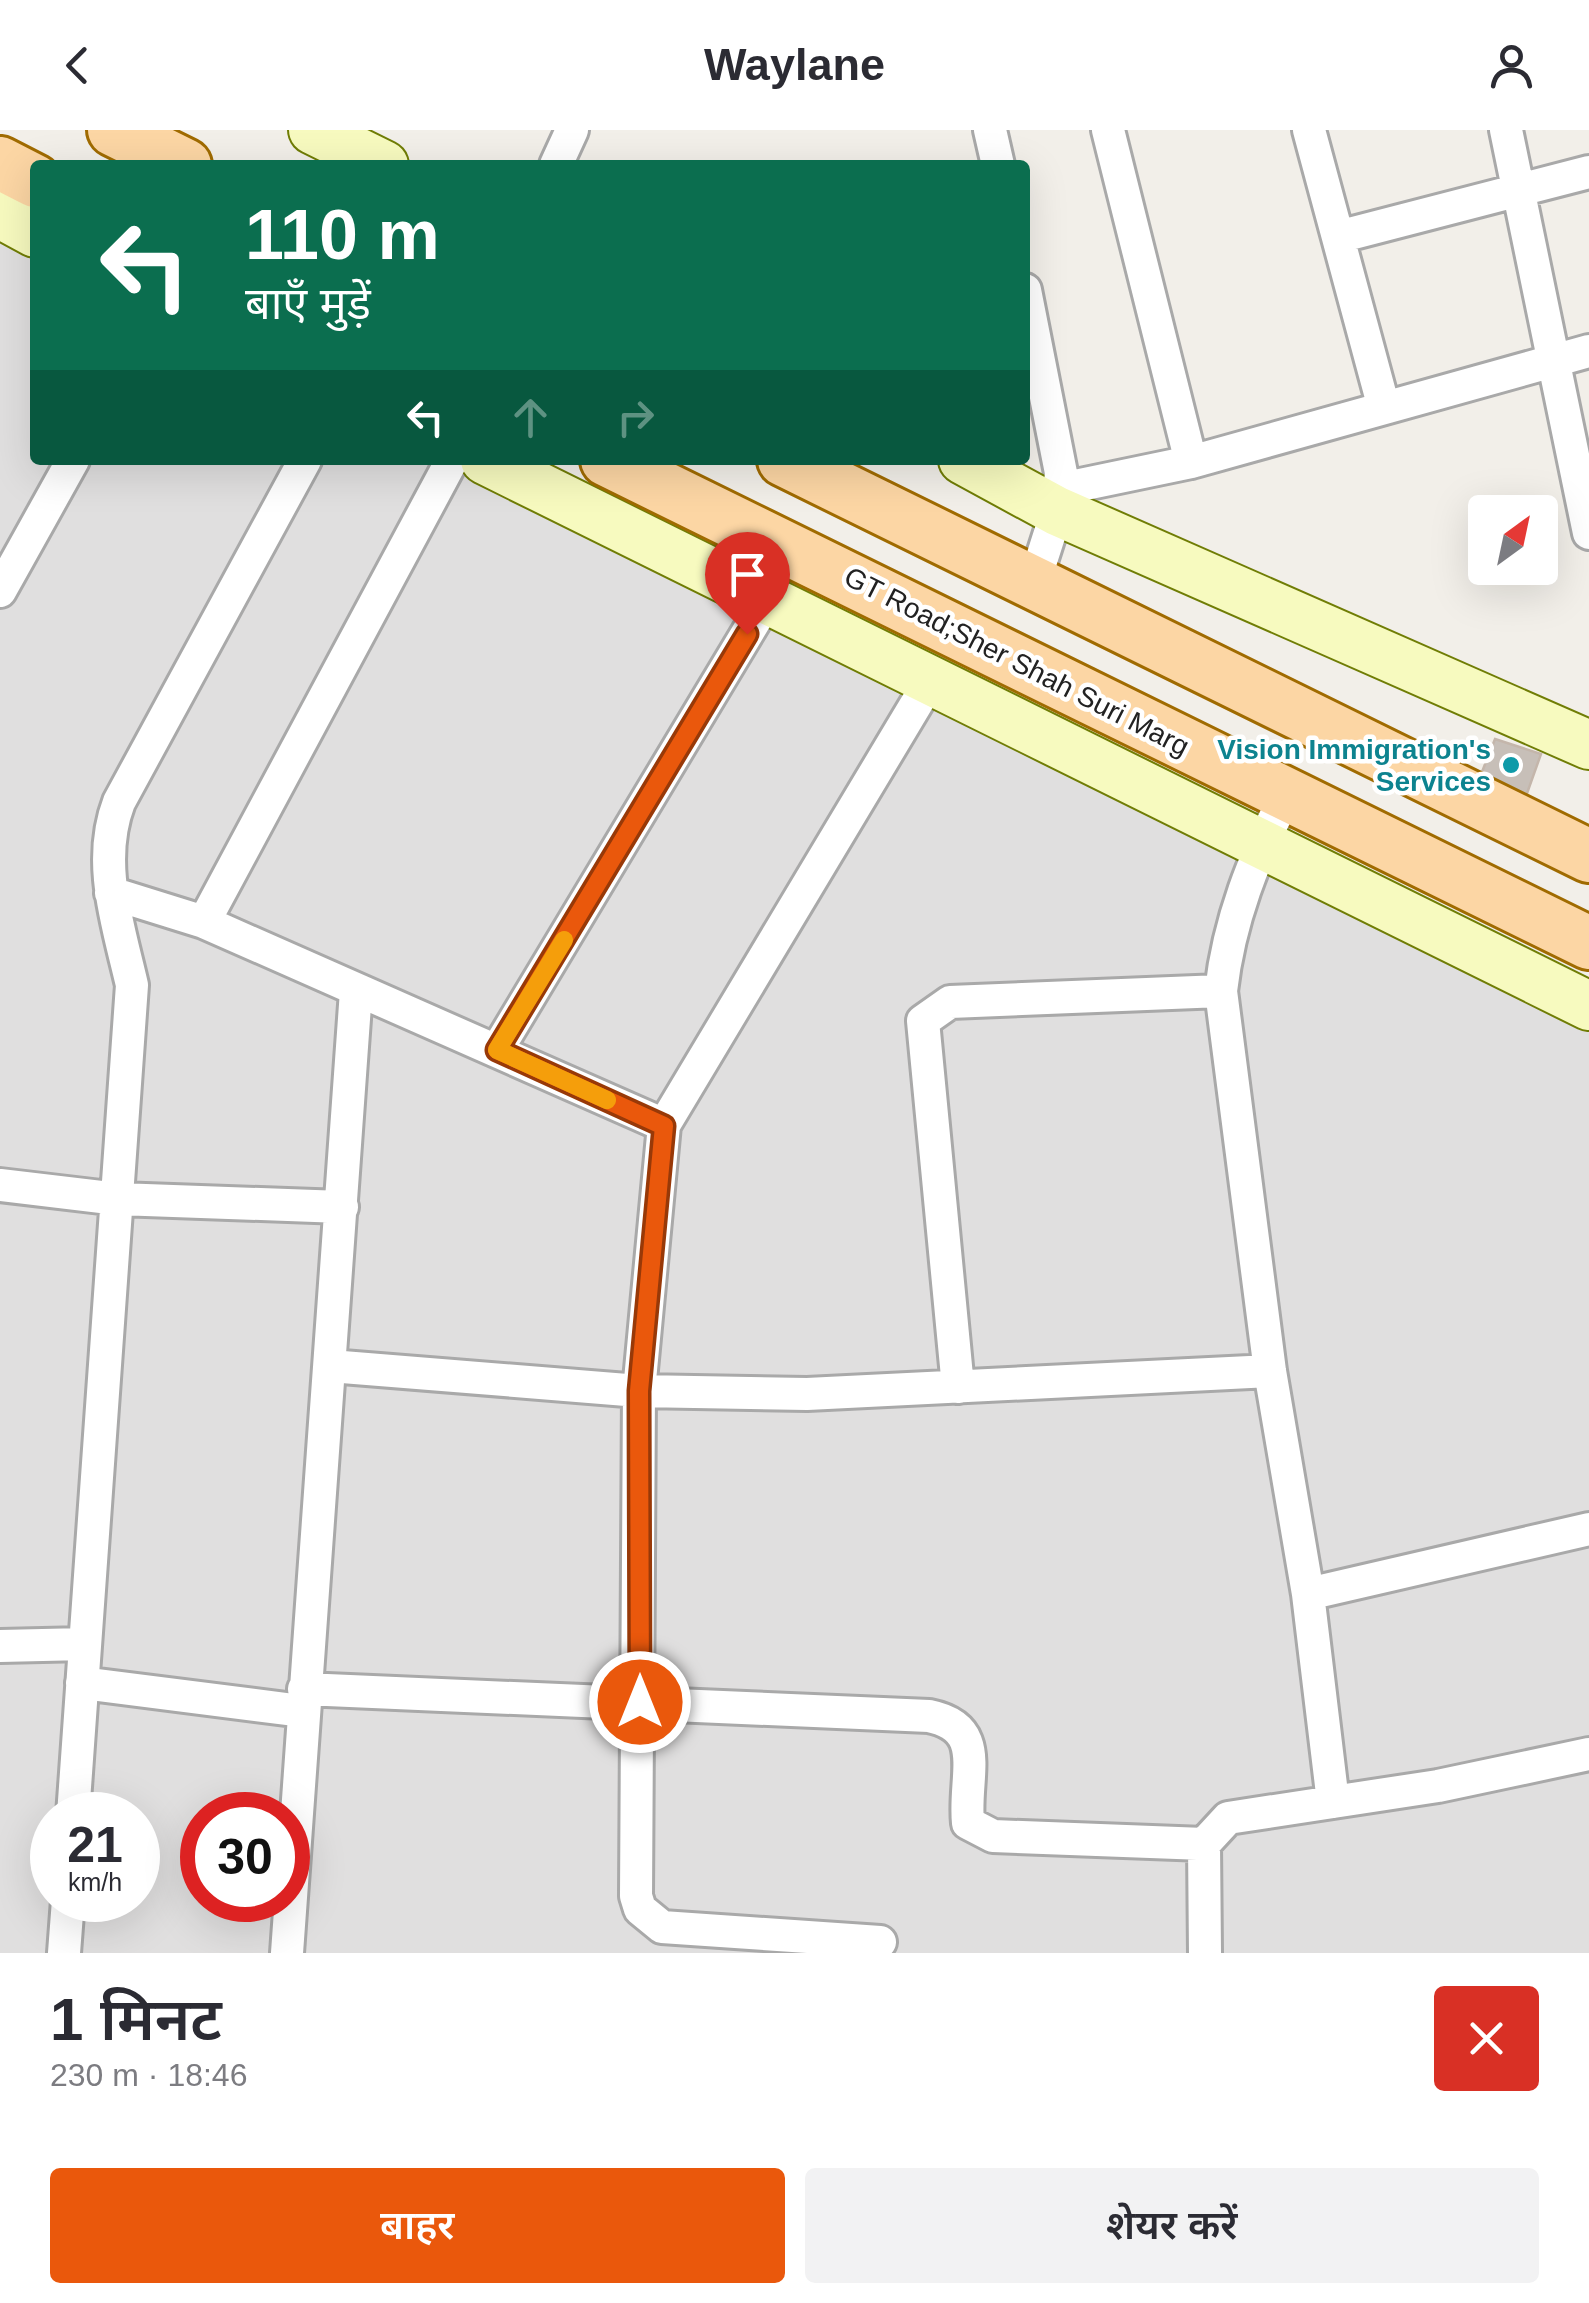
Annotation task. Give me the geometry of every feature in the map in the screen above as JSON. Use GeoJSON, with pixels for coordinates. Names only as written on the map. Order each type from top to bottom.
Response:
{"type":"FeatureCollection","features":[{"type":"Feature","properties":{"kind":"main road"},"geometry":{"type":"LineString","coordinates":[[114,130],[175,160]]}},
{"type":"Feature","properties":{"kind":"main road"},"geometry":{"type":"LineString","coordinates":[[313,130],[374,160]]}},
{"type":"Feature","properties":{"kind":"main road"},"geometry":{"type":"LineString","coordinates":[[0,164],[30,179]]}},
{"type":"Feature","properties":{"kind":"main road"},"geometry":{"type":"LineString","coordinates":[[0,214],[30,230]]}},
{"type":"Feature","properties":{"kind":"main road"},"geometry":{"type":"LineString","coordinates":[[495,465],[1260,847],[1589,1006]]}},
{"type":"Feature","properties":{"kind":"main road","name":"GT Road;Sher Shah Suri Marg"},"geometry":{"type":"LineString","coordinates":[[617,465],[1589,942]]}},
{"type":"Feature","properties":{"kind":"main road"},"geometry":{"type":"LineString","coordinates":[[794,465],[1589,856]]}},
{"type":"Feature","properties":{"kind":"main road"},"geometry":{"type":"LineString","coordinates":[[975,465],[1059,500],[1589,745]]}},
{"type":"Feature","properties":{"kind":"street"},"geometry":{"type":"LineString","coordinates":[[558,160],[572,130]]}},
{"type":"Feature","properties":{"kind":"street"},"geometry":{"type":"LineString","coordinates":[[990,130],[997,160]]}},
{"type":"Feature","properties":{"kind":"street"},"geometry":{"type":"LineString","coordinates":[[1108,130],[1191,462]]}},
{"type":"Feature","properties":{"kind":"street"},"geometry":{"type":"LineString","coordinates":[[1309,130],[1384,408]]}},
{"type":"Feature","properties":{"kind":"street"},"geometry":{"type":"LineString","coordinates":[[1506,130],[1584,480],[1589,533]]}},
{"type":"Feature","properties":{"kind":"street"},"geometry":{"type":"LineString","coordinates":[[1338,237],[1589,172]]}},
{"type":"Feature","properties":{"kind":"street"},"geometry":{"type":"LineString","coordinates":[[1030,313],[1058,440],[1059,500],[1034,583]]}},
{"type":"Feature","properties":{"kind":"street"},"geometry":{"type":"LineString","coordinates":[[1059,500],[1589,351]]}},
{"type":"Feature","properties":{"kind":"street"},"geometry":{"type":"LineString","coordinates":[[0,591],[71,465]]}},
{"type":"Feature","properties":{"kind":"street"},"geometry":{"type":"LineString","coordinates":[[75,1792],[132,984],[111,893],[106,846],[118,802],[302,465]]}},
{"type":"Feature","properties":{"kind":"street"},"geometry":{"type":"LineString","coordinates":[[204,922],[449,465]]}},
{"type":"Feature","properties":{"kind":"street"},"geometry":{"type":"LineString","coordinates":[[497,1050],[766,602]]}},
{"type":"Feature","properties":{"kind":"street"},"geometry":{"type":"LineString","coordinates":[[880,1942],[662,1927],[649,1920],[636,1896],[639,1391],[664,1126],[930,682]]}},
{"type":"Feature","properties":{"kind":"street"},"geometry":{"type":"LineString","coordinates":[[1286,795],[1260,847],[1226,946],[1221,991],[1270,1371],[1308,1594],[1333,1802]]}},
{"type":"Feature","properties":{"kind":"street"},"geometry":{"type":"LineString","coordinates":[[111,893],[204,922],[664,1126]]}},
{"type":"Feature","properties":{"kind":"street"},"geometry":{"type":"LineString","coordinates":[[287,1953],[356,990]]}},
{"type":"Feature","properties":{"kind":"street"},"geometry":{"type":"LineString","coordinates":[[958,1387],[923,1021],[950,1002],[1221,991]]}},
{"type":"Feature","properties":{"kind":"street"},"geometry":{"type":"LineString","coordinates":[[0,1185],[118,1199],[342,1207]]}},
{"type":"Feature","properties":{"kind":"street"},"geometry":{"type":"LineString","coordinates":[[330,1366],[639,1391],[807,1394],[1270,1371]]}},
{"type":"Feature","properties":{"kind":"street"},"geometry":{"type":"LineString","coordinates":[[1308,1594],[1589,1529]]}},
{"type":"Feature","properties":{"kind":"street"},"geometry":{"type":"LineString","coordinates":[[0,1646],[84,1644]]}},
{"type":"Feature","properties":{"kind":"street"},"geometry":{"type":"LineString","coordinates":[[82,1683],[303,1700],[640,1702],[948,1720],[969,1742],[966,1810],[968,1823],[977,1832],[992,1836],[1204,1844]]}},
{"type":"Feature","properties":{"kind":"street"},"geometry":{"type":"LineString","coordinates":[[1206,1953],[1204,1844],[1228,1818],[1438,1786],[1589,1754]]}},
{"type":"Feature","properties":{"kind":"street"},"geometry":{"type":"LineString","coordinates":[[64,1953],[66,1922]]}},
{"type":"Feature","properties":{"kind":"shaded area"},"geometry":{"type":"Polygon","coordinates":[[[0,240],[30,255],[30,465],[458,465],[1589,1020],[1589,1953],[0,1953],[0,240]]]}},
{"type":"Feature","properties":{"kind":"building","name":"Vision Immigration's Services"},"geometry":{"type":"Polygon","coordinates":[[[1495,739],[1541,754],[1525,799],[1480,777],[1495,739]]]}},
{"type":"Feature","properties":{"kind":"slow traffic"},"geometry":{"type":"LineString","coordinates":[[564,940],[497,1050],[607,1100]]}},
{"type":"Feature","properties":{"kind":"place","name":"Vision Immigration's Services"},"geometry":{"type":"Point","coordinates":[1511,765]}},
{"type":"Feature","properties":{"kind":"route"},"geometry":{"type":"LineString","coordinates":[[640,1702],[639,1391],[664,1126],[497,1050],[747,634]]}}]}
